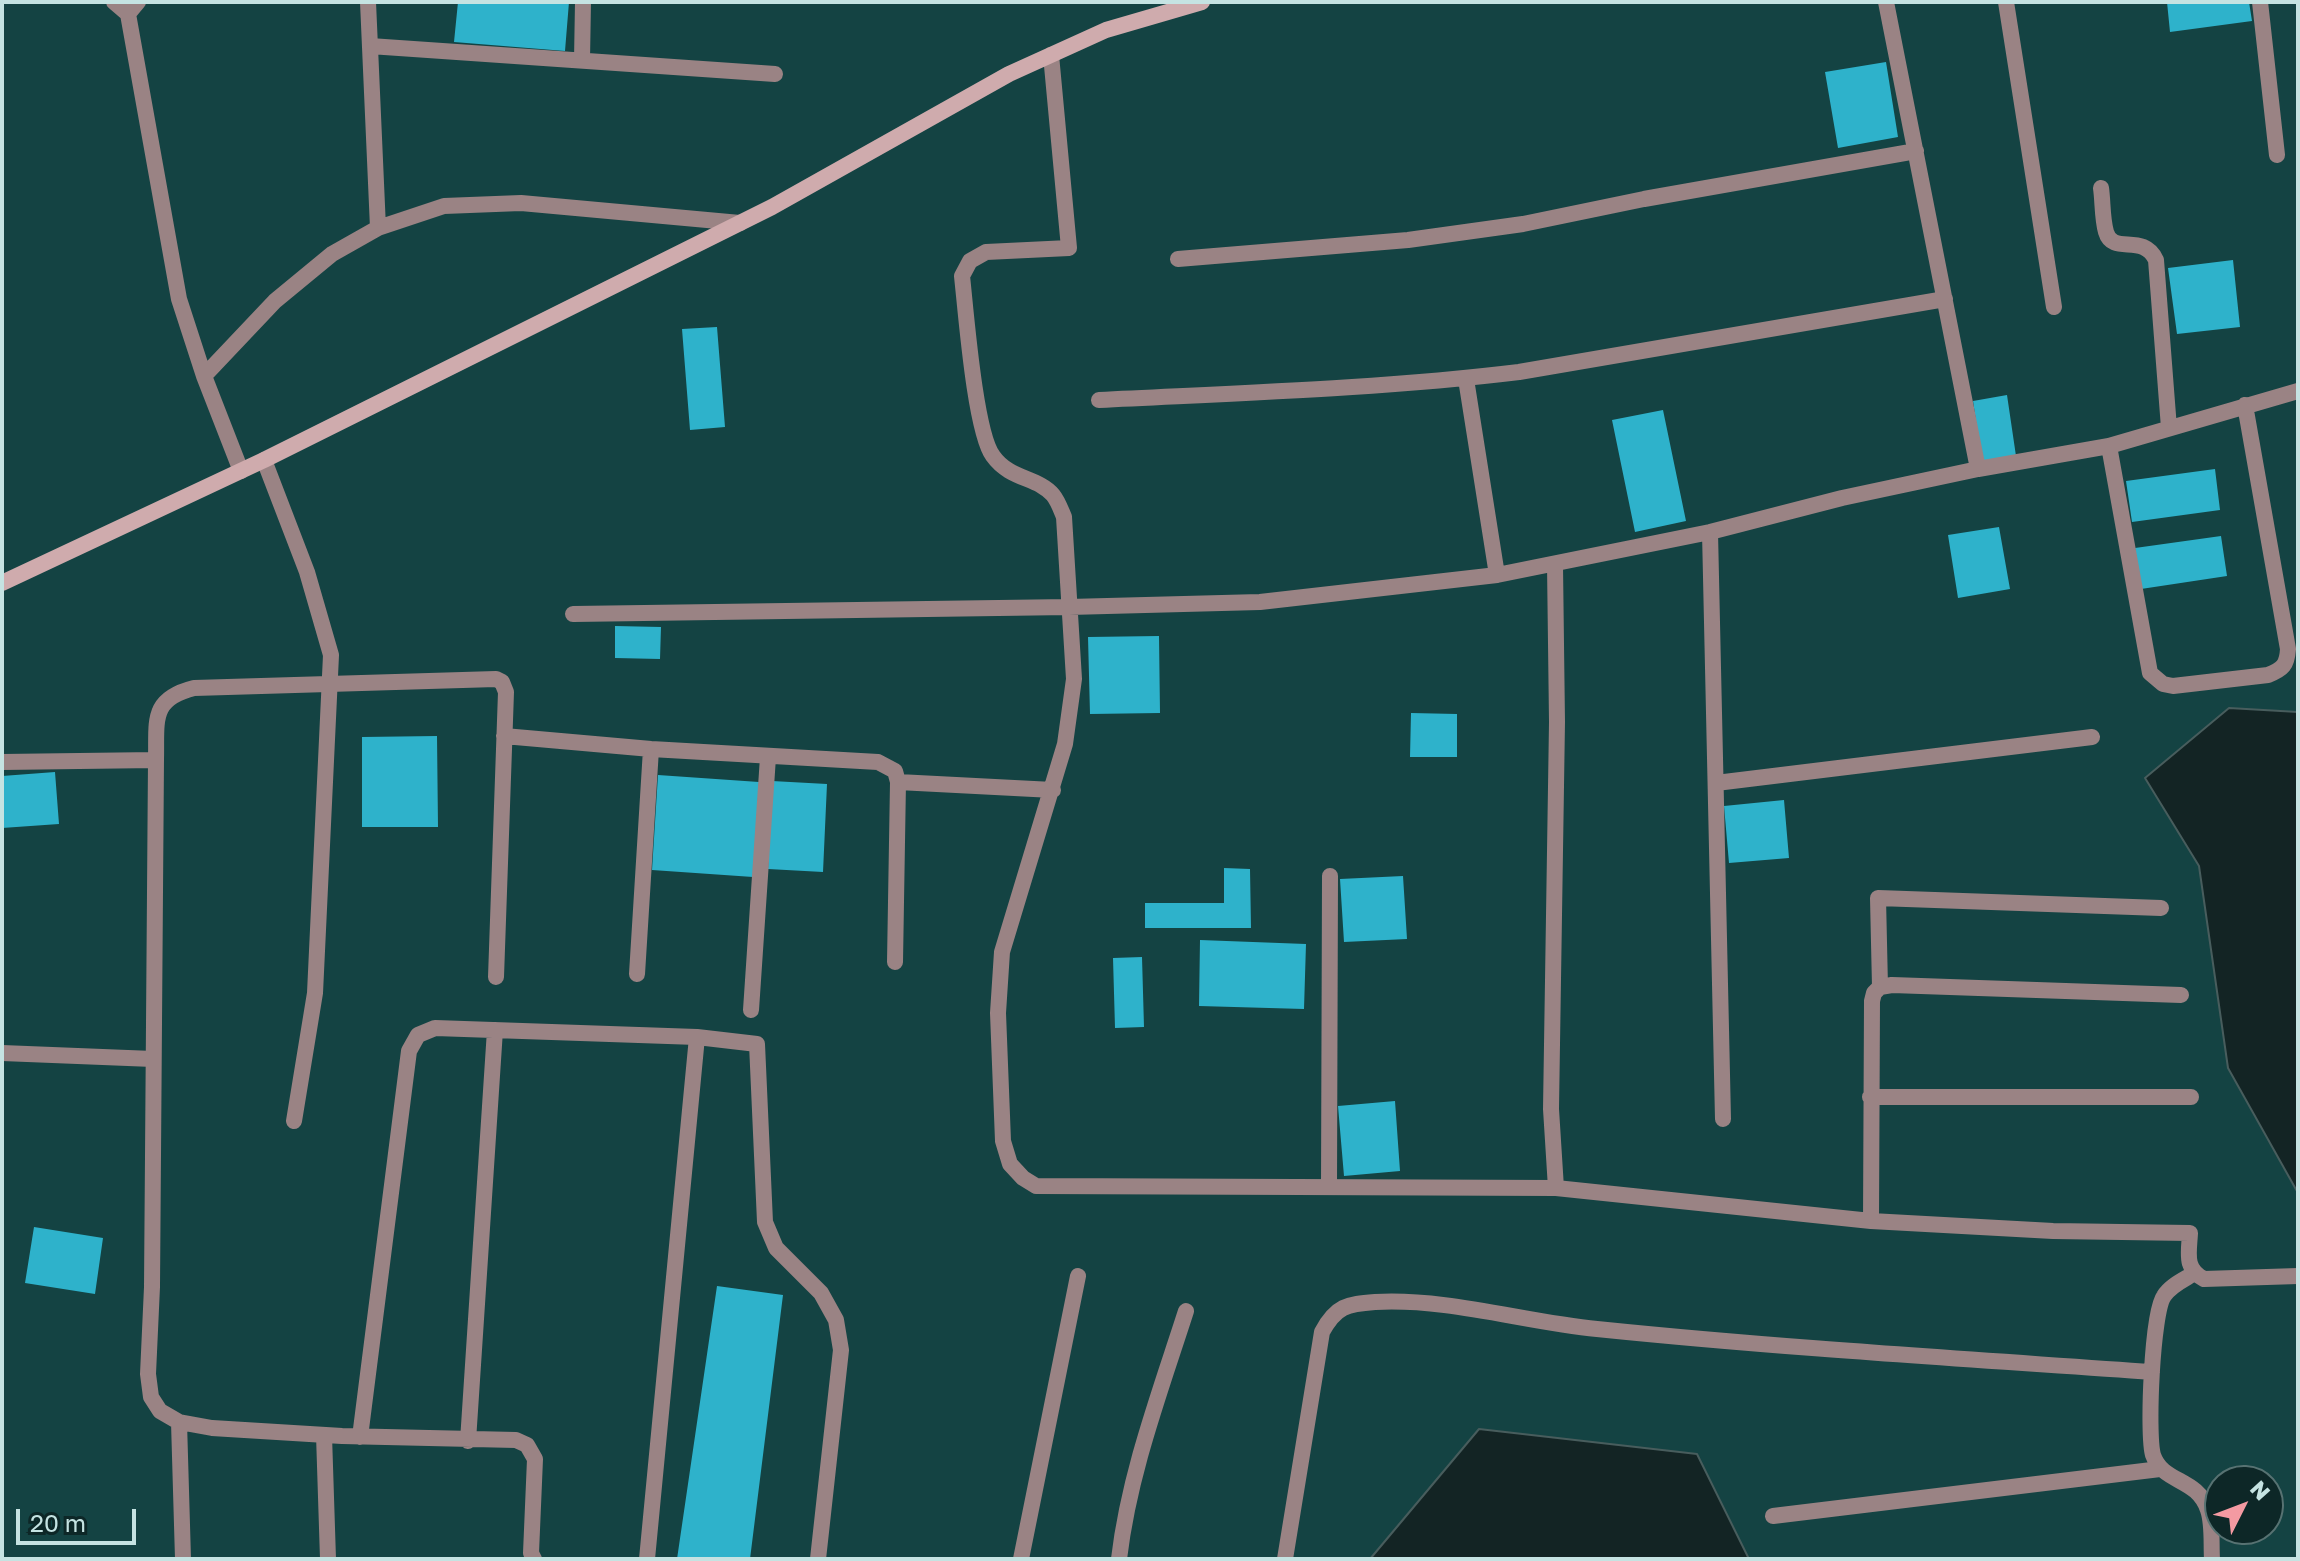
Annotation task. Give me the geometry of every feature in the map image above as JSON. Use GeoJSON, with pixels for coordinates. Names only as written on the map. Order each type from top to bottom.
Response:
{"type":"FeatureCollection","features":[{"type":"Feature","properties":{"kind":"street"},"geometry":{"type":"LineString","coordinates":[[114,2],[133,8],[176,284],[204,376],[241,471]]}},
{"type":"Feature","properties":{"kind":"street"},"geometry":{"type":"LineString","coordinates":[[368,2],[378,228]]}},
{"type":"Feature","properties":{"kind":"street"},"geometry":{"type":"LineString","coordinates":[[582,60],[583,2]]}},
{"type":"Feature","properties":{"kind":"street"},"geometry":{"type":"LineString","coordinates":[[2,583],[264,460],[740,223],[1009,74],[1106,30],[1202,2]]}},
{"type":"Feature","properties":{"kind":"street"},"geometry":{"type":"LineString","coordinates":[[1886,2],[1978,469]]}},
{"type":"Feature","properties":{"kind":"street"},"geometry":{"type":"LineString","coordinates":[[2006,2],[2054,307]]}},
{"type":"Feature","properties":{"kind":"street"},"geometry":{"type":"LineString","coordinates":[[2260,2],[2277,155]]}},
{"type":"Feature","properties":{"kind":"street"},"geometry":{"type":"LineString","coordinates":[[370,46],[775,74]]}},
{"type":"Feature","properties":{"kind":"street"},"geometry":{"type":"LineString","coordinates":[[1051,55],[1069,248],[986,252],[970,261],[962,276],[982,429],[991,454],[1007,472],[1052,494],[1064,517],[1074,679],[1065,744],[1053,790],[1002,952],[998,1013],[1003,1141],[1010,1164],[1023,1178],[1036,1186],[1556,1188],[1871,1221],[2053,1231],[2190,1233],[2189,1265],[2193,1274],[2204,1279],[2298,1276]]}},
{"type":"Feature","properties":{"kind":"street"},"geometry":{"type":"LineString","coordinates":[[1178,259],[1408,240],[1523,224],[1659,196],[1916,151]]}},
{"type":"Feature","properties":{"kind":"street"},"geometry":{"type":"LineString","coordinates":[[2101,188],[2106,232],[2110,240],[2144,246],[2156,260],[2169,428]]}},
{"type":"Feature","properties":{"kind":"street"},"geometry":{"type":"LineString","coordinates":[[204,376],[275,301],[332,254],[378,228],[444,206],[521,203],[740,223]]}},
{"type":"Feature","properties":{"kind":"street"},"geometry":{"type":"LineString","coordinates":[[1099,400],[1334,389],[1466,379],[1945,299]]}},
{"type":"Feature","properties":{"kind":"street"},"geometry":{"type":"LineString","coordinates":[[1466,379],[1497,575]]}},
{"type":"Feature","properties":{"kind":"street"},"geometry":{"type":"LineString","coordinates":[[573,614],[1260,602],[1497,575],[1710,532],[1842,498],[1978,469],[2109,446],[2298,391]]}},
{"type":"Feature","properties":{"kind":"street"},"geometry":{"type":"LineString","coordinates":[[2109,446],[2150,673],[2163,684],[2173,686],[2268,675],[2281,670],[2287,662],[2288,649],[2245,405]]}},
{"type":"Feature","properties":{"kind":"street"},"geometry":{"type":"LineString","coordinates":[[264,460],[307,572],[331,655],[315,993],[294,1121]]}},
{"type":"Feature","properties":{"kind":"street"},"geometry":{"type":"LineString","coordinates":[[1710,532],[1723,1119]]}},
{"type":"Feature","properties":{"kind":"street"},"geometry":{"type":"LineString","coordinates":[[1555,565],[1557,722],[1551,1109],[1556,1188]]}},
{"type":"Feature","properties":{"kind":"street"},"geometry":{"type":"LineString","coordinates":[[496,977],[506,692],[502,682],[496,679],[194,688],[176,693],[164,701],[157,713],[156,760],[152,1287],[148,1374],[151,1397],[160,1411],[179,1422],[212,1428],[360,1437],[516,1440],[527,1445],[535,1459],[531,1553],[534,1559]]}},
{"type":"Feature","properties":{"kind":"street"},"geometry":{"type":"LineString","coordinates":[[504,736],[651,749],[878,762],[895,771],[898,782],[895,962]]}},
{"type":"Feature","properties":{"kind":"street"},"geometry":{"type":"LineString","coordinates":[[1716,783],[2092,737]]}},
{"type":"Feature","properties":{"kind":"street"},"geometry":{"type":"LineString","coordinates":[[637,974],[651,749]]}},
{"type":"Feature","properties":{"kind":"street"},"geometry":{"type":"LineString","coordinates":[[751,1010],[768,757]]}},
{"type":"Feature","properties":{"kind":"street"},"geometry":{"type":"LineString","coordinates":[[2,762],[156,760]]}},
{"type":"Feature","properties":{"kind":"street"},"geometry":{"type":"LineString","coordinates":[[898,782],[1053,790]]}},
{"type":"Feature","properties":{"kind":"street"},"geometry":{"type":"LineString","coordinates":[[1329,1186],[1330,876]]}},
{"type":"Feature","properties":{"kind":"street"},"geometry":{"type":"LineString","coordinates":[[1880,987],[1878,898],[2161,908]]}},
{"type":"Feature","properties":{"kind":"street"},"geometry":{"type":"LineString","coordinates":[[1871,1221],[1872,1001],[1880,987],[2181,995]]}},
{"type":"Feature","properties":{"kind":"street"},"geometry":{"type":"LineString","coordinates":[[360,1437],[409,1051],[418,1035],[435,1028],[697,1037],[757,1044],[765,1222],[776,1248],[821,1293],[836,1320],[841,1350],[818,1559]]}},
{"type":"Feature","properties":{"kind":"street"},"geometry":{"type":"LineString","coordinates":[[468,1441],[495,1030]]}},
{"type":"Feature","properties":{"kind":"street"},"geometry":{"type":"LineString","coordinates":[[647,1559],[697,1037]]}},
{"type":"Feature","properties":{"kind":"street"},"geometry":{"type":"LineString","coordinates":[[2,1053],[153,1059]]}},
{"type":"Feature","properties":{"kind":"street"},"geometry":{"type":"LineString","coordinates":[[1870,1097],[2191,1097]]}},
{"type":"Feature","properties":{"kind":"street"},"geometry":{"type":"LineString","coordinates":[[2160,1469],[2152,1453],[2156,1310],[2164,1295],[2193,1274]]}},
{"type":"Feature","properties":{"kind":"street"},"geometry":{"type":"LineString","coordinates":[[1021,1559],[1078,1276]]}},
{"type":"Feature","properties":{"kind":"street"},"geometry":{"type":"LineString","coordinates":[[1285,1559],[1322,1332],[1332,1314],[1348,1305],[1379,1302],[1438,1305],[1594,1329],[1822,1349],[2152,1372]]}},
{"type":"Feature","properties":{"kind":"street"},"geometry":{"type":"LineString","coordinates":[[1119,1559],[1123,1524],[1147,1432],[1186,1311]]}},
{"type":"Feature","properties":{"kind":"street"},"geometry":{"type":"LineString","coordinates":[[179,1422],[183,1559]]}},
{"type":"Feature","properties":{"kind":"street"},"geometry":{"type":"LineString","coordinates":[[324,1435],[328,1559]]}},
{"type":"Feature","properties":{"kind":"street"},"geometry":{"type":"LineString","coordinates":[[1773,1516],[2160,1469],[2190,1484],[2202,1497],[2209,1512],[2212,1559]]}},
{"type":"Feature","properties":{"kind":"shaded area"},"geometry":{"type":"Polygon","coordinates":[[[2229,708],[2298,712],[2298,1193],[2228,1068],[2199,866],[2145,778],[2229,708]]]}},
{"type":"Feature","properties":{"kind":"shaded area"},"geometry":{"type":"Polygon","coordinates":[[[1479,1429],[1697,1454],[1749,1559],[1370,1559],[1479,1429]]]}},
{"type":"Feature","properties":{"kind":"building"},"geometry":{"type":"Polygon","coordinates":[[[458,2],[569,2],[565,51],[454,42],[458,2]]]}},
{"type":"Feature","properties":{"kind":"building"},"geometry":{"type":"Polygon","coordinates":[[[2167,2],[2249,2],[2252,21],[2170,32],[2167,2]]]}},
{"type":"Feature","properties":{"kind":"building"},"geometry":{"type":"Polygon","coordinates":[[[1886,62],[1898,137],[1838,148],[1825,72],[1886,62]]]}},
{"type":"Feature","properties":{"kind":"building"},"geometry":{"type":"Polygon","coordinates":[[[2233,260],[2240,327],[2177,334],[2168,268],[2233,260]]]}},
{"type":"Feature","properties":{"kind":"building"},"geometry":{"type":"Polygon","coordinates":[[[717,327],[725,427],[690,430],[682,329],[717,327]]]}},
{"type":"Feature","properties":{"kind":"building"},"geometry":{"type":"Polygon","coordinates":[[[2007,395],[2016,456],[1982,461],[1973,401],[2007,395]]]}},
{"type":"Feature","properties":{"kind":"building"},"geometry":{"type":"Polygon","coordinates":[[[1663,410],[1686,521],[1635,532],[1612,420],[1663,410]]]}},
{"type":"Feature","properties":{"kind":"building"},"geometry":{"type":"Polygon","coordinates":[[[2215,469],[2220,510],[2132,522],[2126,481],[2215,469]]]}},
{"type":"Feature","properties":{"kind":"building"},"geometry":{"type":"Polygon","coordinates":[[[1999,527],[2010,589],[1958,598],[1948,535],[1999,527]]]}},
{"type":"Feature","properties":{"kind":"building"},"geometry":{"type":"Polygon","coordinates":[[[2221,536],[2227,576],[2141,589],[2135,548],[2221,536]]]}},
{"type":"Feature","properties":{"kind":"building"},"geometry":{"type":"Polygon","coordinates":[[[615,626],[661,627],[660,659],[615,658],[615,626]]]}},
{"type":"Feature","properties":{"kind":"building"},"geometry":{"type":"Polygon","coordinates":[[[1159,636],[1160,713],[1090,714],[1088,637],[1159,636]]]}},
{"type":"Feature","properties":{"kind":"building"},"geometry":{"type":"Polygon","coordinates":[[[1411,713],[1457,714],[1457,757],[1410,757],[1411,713]]]}},
{"type":"Feature","properties":{"kind":"building"},"geometry":{"type":"Polygon","coordinates":[[[437,736],[438,827],[362,827],[362,737],[437,736]]]}},
{"type":"Feature","properties":{"kind":"building"},"geometry":{"type":"Polygon","coordinates":[[[55,772],[59,824],[2,828],[2,776],[55,772]]]}},
{"type":"Feature","properties":{"kind":"building"},"geometry":{"type":"Polygon","coordinates":[[[658,775],[759,782],[753,877],[652,870],[658,775]]]}},
{"type":"Feature","properties":{"kind":"building"},"geometry":{"type":"Polygon","coordinates":[[[772,781],[827,784],[823,872],[768,869],[772,781]]]}},
{"type":"Feature","properties":{"kind":"building"},"geometry":{"type":"Polygon","coordinates":[[[1784,800],[1789,858],[1729,863],[1724,806],[1784,800]]]}},
{"type":"Feature","properties":{"kind":"building"},"geometry":{"type":"Polygon","coordinates":[[[1224,868],[1250,869],[1251,928],[1145,928],[1145,903],[1224,903],[1224,868]]]}},
{"type":"Feature","properties":{"kind":"building"},"geometry":{"type":"Polygon","coordinates":[[[1403,876],[1407,939],[1344,942],[1340,879],[1403,876]]]}},
{"type":"Feature","properties":{"kind":"building"},"geometry":{"type":"Polygon","coordinates":[[[1200,940],[1306,944],[1304,1009],[1199,1006],[1200,940]]]}},
{"type":"Feature","properties":{"kind":"building"},"geometry":{"type":"Polygon","coordinates":[[[1142,957],[1144,1027],[1115,1028],[1113,958],[1142,957]]]}},
{"type":"Feature","properties":{"kind":"building"},"geometry":{"type":"Polygon","coordinates":[[[1395,1101],[1400,1171],[1344,1176],[1338,1106],[1395,1101]]]}},
{"type":"Feature","properties":{"kind":"building"},"geometry":{"type":"Polygon","coordinates":[[[34,1227],[103,1238],[95,1294],[25,1283],[34,1227]]]}},
{"type":"Feature","properties":{"kind":"building"},"geometry":{"type":"Polygon","coordinates":[[[717,1286],[783,1295],[750,1559],[677,1559],[717,1286]]]}}]}
